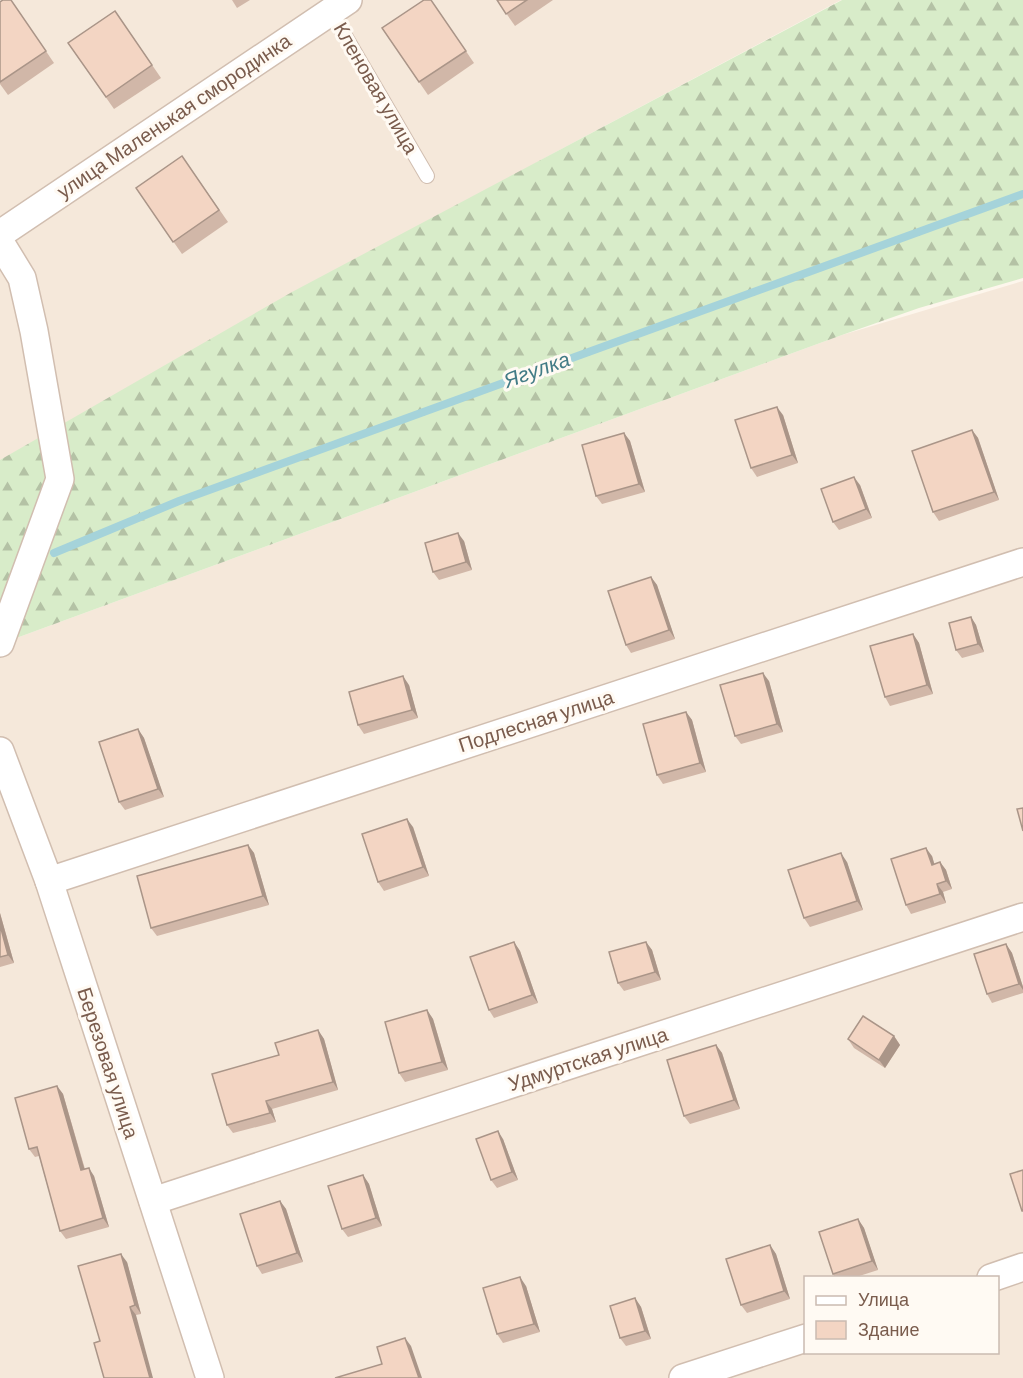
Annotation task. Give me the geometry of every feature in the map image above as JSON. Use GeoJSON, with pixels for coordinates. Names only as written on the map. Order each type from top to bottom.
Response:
{"type":"FeatureCollection","features":[{"type":"Feature","properties":{"kind":"street","name":"улица Маленькая смородинка"},"geometry":{"type":"LineString","coordinates":[[0,234],[334,4]]}},
{"type":"Feature","properties":{"kind":"street"},"geometry":{"type":"LineString","coordinates":[[0,242],[22,278],[34,331],[60,479],[0,643]]}},
{"type":"Feature","properties":{"kind":"street","name":"Подлесная улица"},"geometry":{"type":"LineString","coordinates":[[49,881],[1023,562]]}},
{"type":"Feature","properties":{"kind":"street","name":"Березовая улица"},"geometry":{"type":"LineString","coordinates":[[0,751],[49,881],[210,1378]]}},
{"type":"Feature","properties":{"kind":"street","name":"Удмуртская улица"},"geometry":{"type":"LineString","coordinates":[[153,1201],[1023,917]]}},
{"type":"Feature","properties":{"kind":"street"},"geometry":{"type":"LineString","coordinates":[[997,1276],[1023,1267]]}},
{"type":"Feature","properties":{"kind":"street"},"geometry":{"type":"LineString","coordinates":[[682,1378],[804,1339]]}},
{"type":"Feature","properties":{"kind":"lane","name":"Кленовая улица"},"geometry":{"type":"LineString","coordinates":[[334,4],[427,176]]}},
{"type":"Feature","properties":{"kind":"shaded area"},"geometry":{"type":"Polygon","coordinates":[[[0,0],[841,0],[552,154],[0,462],[0,0]]]}},
{"type":"Feature","properties":{"kind":"shaded area"},"geometry":{"type":"Polygon","coordinates":[[[1023,281],[1023,1378],[0,1378],[0,644],[842,335],[1023,281]]]}},
{"type":"Feature","properties":{"kind":"green space"},"geometry":{"type":"Polygon","coordinates":[[[842,0],[1023,0],[1023,278],[919,308],[842,335],[0,644],[0,460],[292,292],[842,0]]]}},
{"type":"Feature","properties":{"kind":"building"},"geometry":{"type":"Polygon","coordinates":[[[11,0],[46,51],[0,82],[0,2],[11,0]]]}},
{"type":"Feature","properties":{"kind":"building"},"geometry":{"type":"Polygon","coordinates":[[[424,0],[431,0],[466,51],[419,82],[382,28],[424,0]]]}},
{"type":"Feature","properties":{"kind":"building"},"geometry":{"type":"Polygon","coordinates":[[[497,0],[527,0],[506,14],[497,0]]]}},
{"type":"Feature","properties":{"kind":"building"},"geometry":{"type":"Polygon","coordinates":[[[115,11],[152,65],[106,97],[68,43],[115,11]]]}},
{"type":"Feature","properties":{"kind":"building"},"geometry":{"type":"Polygon","coordinates":[[[182,156],[219,210],[173,242],[136,188],[182,156]]]}},
{"type":"Feature","properties":{"kind":"building"},"geometry":{"type":"Polygon","coordinates":[[[777,407],[792,455],[751,468],[735,420],[777,407]]]}},
{"type":"Feature","properties":{"kind":"building"},"geometry":{"type":"Polygon","coordinates":[[[972,430],[994,492],[933,512],[912,451],[972,430]]]}},
{"type":"Feature","properties":{"kind":"building"},"geometry":{"type":"Polygon","coordinates":[[[624,433],[639,484],[596,496],[582,445],[624,433]]]}},
{"type":"Feature","properties":{"kind":"building"},"geometry":{"type":"Polygon","coordinates":[[[854,477],[866,509],[833,522],[821,489],[854,477]]]}},
{"type":"Feature","properties":{"kind":"building"},"geometry":{"type":"Polygon","coordinates":[[[458,533],[466,562],[433,572],[425,543],[458,533]]]}},
{"type":"Feature","properties":{"kind":"building"},"geometry":{"type":"Polygon","coordinates":[[[651,577],[669,630],[626,645],[608,591],[651,577]]]}},
{"type":"Feature","properties":{"kind":"building"},"geometry":{"type":"Polygon","coordinates":[[[971,617],[978,644],[956,650],[949,623],[971,617]]]}},
{"type":"Feature","properties":{"kind":"building"},"geometry":{"type":"Polygon","coordinates":[[[913,634],[927,685],[885,697],[870,646],[913,634]]]}},
{"type":"Feature","properties":{"kind":"building"},"geometry":{"type":"Polygon","coordinates":[[[763,673],[777,724],[735,736],[720,685],[763,673]]]}},
{"type":"Feature","properties":{"kind":"building"},"geometry":{"type":"Polygon","coordinates":[[[403,676],[412,710],[358,725],[349,692],[403,676]]]}},
{"type":"Feature","properties":{"kind":"building"},"geometry":{"type":"Polygon","coordinates":[[[686,712],[700,763],[657,775],[643,724],[686,712]]]}},
{"type":"Feature","properties":{"kind":"building"},"geometry":{"type":"Polygon","coordinates":[[[138,729],[158,789],[119,802],[99,742],[138,729]]]}},
{"type":"Feature","properties":{"kind":"building"},"geometry":{"type":"Polygon","coordinates":[[[1023,808],[1023,831],[1017,809],[1023,808]]]}},
{"type":"Feature","properties":{"kind":"building"},"geometry":{"type":"Polygon","coordinates":[[[407,819],[423,867],[378,882],[362,834],[407,819]]]}},
{"type":"Feature","properties":{"kind":"building"},"geometry":{"type":"Polygon","coordinates":[[[248,845],[263,896],[151,928],[137,876],[248,845]]]}},
{"type":"Feature","properties":{"kind":"building"},"geometry":{"type":"Polygon","coordinates":[[[926,848],[932,865],[940,862],[946,881],[937,884],[940,894],[906,905],[891,859],[926,848]]]}},
{"type":"Feature","properties":{"kind":"building"},"geometry":{"type":"Polygon","coordinates":[[[841,853],[857,901],[804,918],[788,870],[841,853]]]}},
{"type":"Feature","properties":{"kind":"building"},"geometry":{"type":"Polygon","coordinates":[[[0,925],[8,955],[0,957],[0,925]]]}},
{"type":"Feature","properties":{"kind":"building"},"geometry":{"type":"Polygon","coordinates":[[[514,942],[532,995],[489,1010],[470,957],[514,942]]]}},
{"type":"Feature","properties":{"kind":"building"},"geometry":{"type":"Polygon","coordinates":[[[646,942],[655,972],[618,983],[609,952],[646,942]]]}},
{"type":"Feature","properties":{"kind":"building"},"geometry":{"type":"Polygon","coordinates":[[[1006,944],[1019,984],[987,994],[974,954],[1006,944]]]}},
{"type":"Feature","properties":{"kind":"building"},"geometry":{"type":"Polygon","coordinates":[[[427,1010],[442,1062],[399,1073],[385,1022],[427,1010]]]}},
{"type":"Feature","properties":{"kind":"building"},"geometry":{"type":"Polygon","coordinates":[[[863,1016],[894,1036],[879,1060],[848,1039],[863,1016]]]}},
{"type":"Feature","properties":{"kind":"building"},"geometry":{"type":"Polygon","coordinates":[[[318,1030],[333,1082],[266,1101],[270,1113],[227,1125],[212,1074],[279,1055],[275,1043],[318,1030]]]}},
{"type":"Feature","properties":{"kind":"building"},"geometry":{"type":"Polygon","coordinates":[[[716,1045],[734,1100],[684,1116],[667,1060],[716,1045]]]}},
{"type":"Feature","properties":{"kind":"building"},"geometry":{"type":"Polygon","coordinates":[[[57,1086],[81,1170],[89,1168],[103,1218],[60,1231],[37,1147],[29,1149],[15,1098],[57,1086]]]}},
{"type":"Feature","properties":{"kind":"building"},"geometry":{"type":"Polygon","coordinates":[[[498,1131],[512,1172],[491,1180],[476,1139],[498,1131]]]}},
{"type":"Feature","properties":{"kind":"building"},"geometry":{"type":"Polygon","coordinates":[[[1023,1170],[1023,1211],[1022,1211],[1010,1174],[1023,1170]]]}},
{"type":"Feature","properties":{"kind":"building"},"geometry":{"type":"Polygon","coordinates":[[[363,1175],[376,1218],[342,1229],[328,1186],[363,1175]]]}},
{"type":"Feature","properties":{"kind":"building"},"geometry":{"type":"Polygon","coordinates":[[[280,1201],[297,1253],[257,1266],[240,1214],[280,1201]]]}},
{"type":"Feature","properties":{"kind":"building"},"geometry":{"type":"Polygon","coordinates":[[[858,1219],[872,1261],[833,1274],[819,1232],[858,1219]]]}},
{"type":"Feature","properties":{"kind":"building"},"geometry":{"type":"Polygon","coordinates":[[[770,1245],[784,1291],[741,1305],[726,1259],[770,1245]]]}},
{"type":"Feature","properties":{"kind":"building"},"geometry":{"type":"Polygon","coordinates":[[[121,1254],[135,1305],[130,1307],[150,1378],[104,1378],[94,1343],[100,1341],[78,1266],[121,1254]]]}},
{"type":"Feature","properties":{"kind":"building"},"geometry":{"type":"Polygon","coordinates":[[[520,1277],[534,1324],[497,1334],[483,1288],[520,1277]]]}},
{"type":"Feature","properties":{"kind":"building"},"geometry":{"type":"Polygon","coordinates":[[[635,1298],[645,1331],[620,1338],[610,1306],[635,1298]]]}},
{"type":"Feature","properties":{"kind":"building"},"geometry":{"type":"Polygon","coordinates":[[[405,1338],[419,1378],[335,1378],[382,1364],[377,1347],[405,1338]]]}},
{"type":"Feature","properties":{"kind":"waterway","name":"Ягулка"},"geometry":{"type":"LineString","coordinates":[[54,553],[179,501],[1023,194]]}}]}
